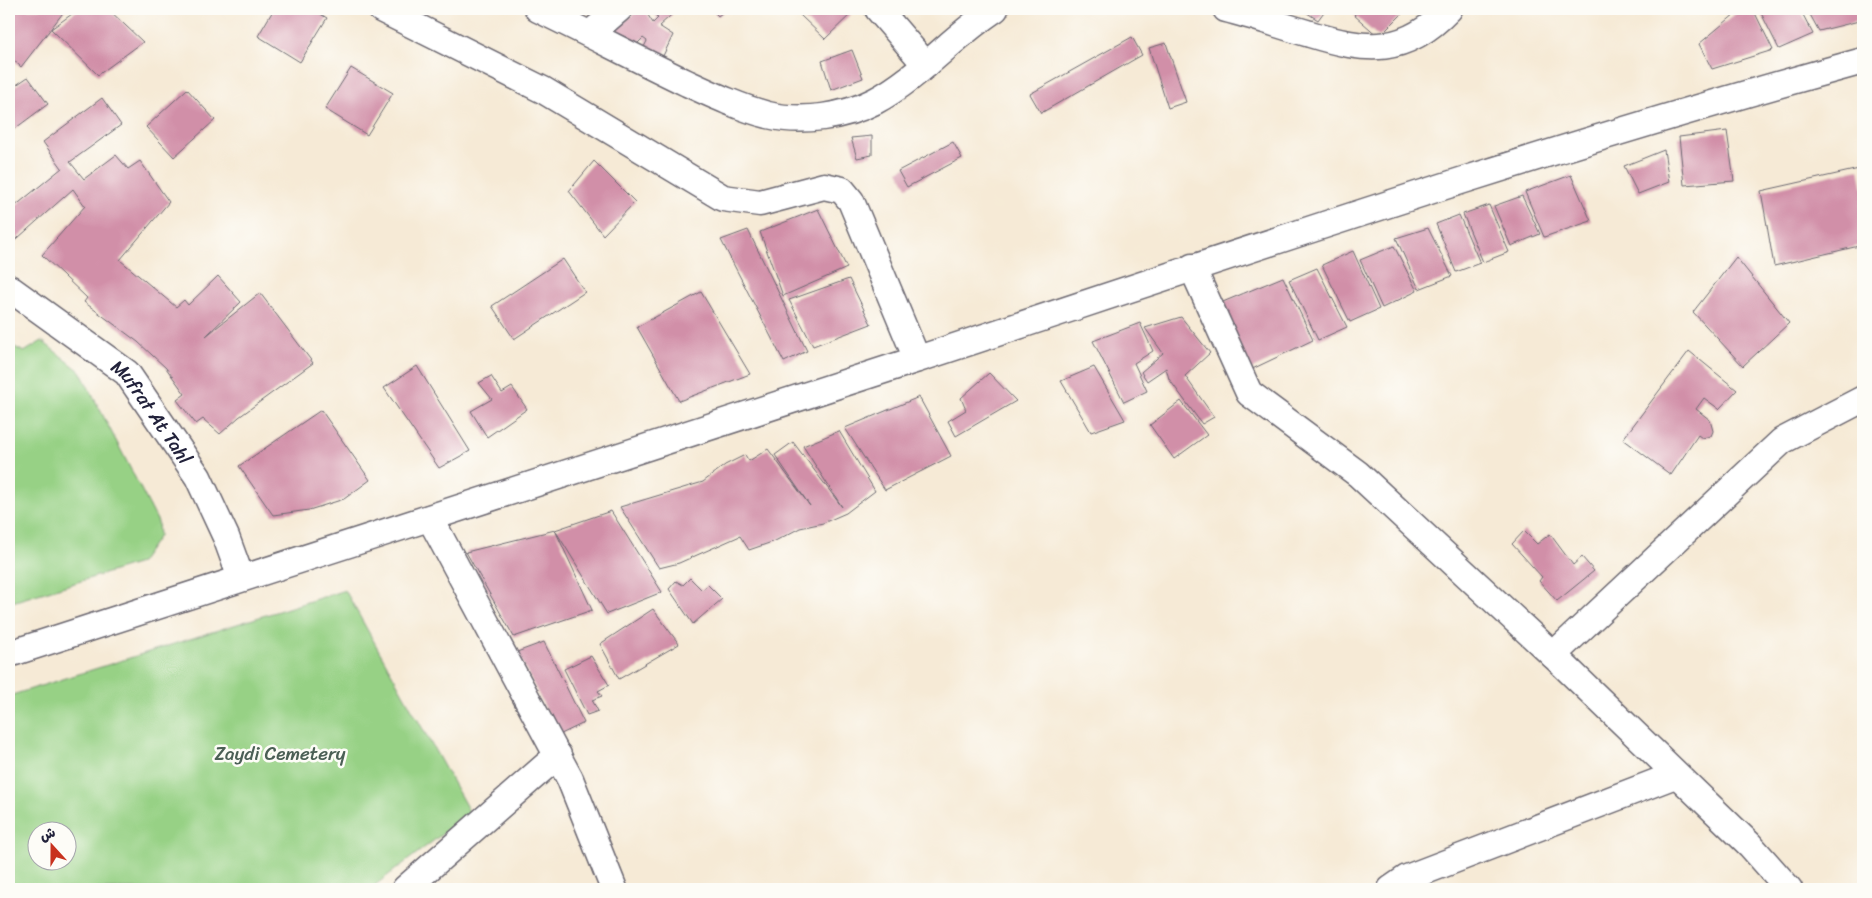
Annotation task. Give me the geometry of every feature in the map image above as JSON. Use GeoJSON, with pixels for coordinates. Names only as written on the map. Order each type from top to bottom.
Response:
{"type":"FeatureCollection","features":[{"type":"Feature","properties":{"kind":"street"},"geometry":{"type":"LineString","coordinates":[[380,9],[543,90],[723,198],[760,203],[824,186],[842,190],[851,201],[917,359]]}},
{"type":"Feature","properties":{"kind":"street"},"geometry":{"type":"LineString","coordinates":[[538,9],[701,89],[748,108],[784,118],[823,116],[861,108],[894,90],[996,9]]}},
{"type":"Feature","properties":{"kind":"street"},"geometry":{"type":"LineString","coordinates":[[590,34],[620,9]]}},
{"type":"Feature","properties":{"kind":"street"},"geometry":{"type":"LineString","coordinates":[[878,9],[926,65]]}},
{"type":"Feature","properties":{"kind":"street"},"geometry":{"type":"LineString","coordinates":[[1226,9],[1339,43],[1373,48],[1396,44],[1413,38],[1427,29],[1449,9]]}},
{"type":"Feature","properties":{"kind":"street"},"geometry":{"type":"LineString","coordinates":[[9,654],[917,359],[1192,267],[1649,121],[1863,60]]}},
{"type":"Feature","properties":{"kind":"street"},"geometry":{"type":"LineString","coordinates":[[1192,267],[1249,393],[1358,474],[1553,655],[1675,775],[1750,845],[1790,889]]}},
{"type":"Feature","properties":{"kind":"street","name":"Mufrat At Tahl"},"geometry":{"type":"LineString","coordinates":[[9,288],[127,373],[198,477],[226,537],[241,578]]}},
{"type":"Feature","properties":{"kind":"street"},"geometry":{"type":"LineString","coordinates":[[1553,655],[1782,441],[1863,399]]}},
{"type":"Feature","properties":{"kind":"street"},"geometry":{"type":"LineString","coordinates":[[430,518],[570,779],[614,889]]}},
{"type":"Feature","properties":{"kind":"street"},"geometry":{"type":"LineString","coordinates":[[405,889],[558,755]]}},
{"type":"Feature","properties":{"kind":"street"},"geometry":{"type":"LineString","coordinates":[[1402,885],[1675,775]]}},
{"type":"Feature","properties":{"kind":"green space"},"geometry":{"type":"Polygon","coordinates":[[[42,341],[80,371],[158,522],[159,536],[140,563],[9,603],[9,344],[24,352],[42,341]]]}},
{"type":"Feature","properties":{"kind":"green space","name":"Zaydi Cemetery"},"geometry":{"type":"Polygon","coordinates":[[[345,590],[470,813],[370,889],[9,889],[9,696],[345,590]]]}},
{"type":"Feature","properties":{"kind":"building"},"geometry":{"type":"Polygon","coordinates":[[[9,9],[66,9],[21,67],[9,56],[9,9]]]}},
{"type":"Feature","properties":{"kind":"building"},"geometry":{"type":"Polygon","coordinates":[[[79,9],[108,9],[143,42],[98,75],[51,29],[79,9]]]}},
{"type":"Feature","properties":{"kind":"building"},"geometry":{"type":"Polygon","coordinates":[[[274,9],[312,9],[327,18],[300,62],[258,36],[274,9]]]}},
{"type":"Feature","properties":{"kind":"building"},"geometry":{"type":"Polygon","coordinates":[[[640,9],[644,9],[653,23],[658,18],[650,9],[678,9],[659,26],[673,35],[662,58],[643,49],[647,41],[643,38],[636,45],[611,32],[640,9]]]}},
{"type":"Feature","properties":{"kind":"building"},"geometry":{"type":"Polygon","coordinates":[[[711,9],[727,9],[718,16],[711,9]]]}},
{"type":"Feature","properties":{"kind":"building"},"geometry":{"type":"Polygon","coordinates":[[[806,9],[856,9],[825,39],[800,15],[806,9]]]}},
{"type":"Feature","properties":{"kind":"building"},"geometry":{"type":"Polygon","coordinates":[[[1301,9],[1326,9],[1318,20],[1301,9]]]}},
{"type":"Feature","properties":{"kind":"building"},"geometry":{"type":"Polygon","coordinates":[[[1360,9],[1399,9],[1403,13],[1379,37],[1354,15],[1360,9]]]}},
{"type":"Feature","properties":{"kind":"building"},"geometry":{"type":"Polygon","coordinates":[[[1741,9],[1753,9],[1773,50],[1712,69],[1699,44],[1741,9]]]}},
{"type":"Feature","properties":{"kind":"building"},"geometry":{"type":"Polygon","coordinates":[[[1759,9],[1800,9],[1813,34],[1779,49],[1759,9]]]}},
{"type":"Feature","properties":{"kind":"building"},"geometry":{"type":"Polygon","coordinates":[[[1807,9],[1863,9],[1863,20],[1819,31],[1807,9]]]}},
{"type":"Feature","properties":{"kind":"building"},"geometry":{"type":"Polygon","coordinates":[[[1132,37],[1142,55],[1041,113],[1030,94],[1132,37]]]}},
{"type":"Feature","properties":{"kind":"building"},"geometry":{"type":"Polygon","coordinates":[[[1166,43],[1186,102],[1168,108],[1149,48],[1166,43]]]}},
{"type":"Feature","properties":{"kind":"building"},"geometry":{"type":"Polygon","coordinates":[[[852,50],[863,78],[831,90],[822,61],[852,50]]]}},
{"type":"Feature","properties":{"kind":"building"},"geometry":{"type":"Polygon","coordinates":[[[351,68],[393,93],[367,135],[325,109],[351,68]]]}},
{"type":"Feature","properties":{"kind":"building"},"geometry":{"type":"Polygon","coordinates":[[[28,77],[48,104],[9,133],[9,90],[28,77]]]}},
{"type":"Feature","properties":{"kind":"building"},"geometry":{"type":"Polygon","coordinates":[[[187,89],[215,120],[174,157],[146,127],[187,89]]]}},
{"type":"Feature","properties":{"kind":"building"},"geometry":{"type":"Polygon","coordinates":[[[102,98],[121,125],[70,162],[84,179],[116,155],[128,169],[140,161],[169,202],[120,260],[176,307],[184,300],[188,305],[218,276],[241,302],[206,336],[260,293],[313,363],[239,417],[220,434],[203,419],[196,424],[177,400],[185,394],[166,368],[138,342],[84,302],[87,298],[42,255],[85,206],[73,189],[9,246],[9,211],[62,168],[43,142],[102,98]]]}},
{"type":"Feature","properties":{"kind":"building"},"geometry":{"type":"Polygon","coordinates":[[[1727,131],[1734,181],[1684,185],[1679,137],[1727,131]]]}},
{"type":"Feature","properties":{"kind":"building"},"geometry":{"type":"Polygon","coordinates":[[[872,136],[872,155],[857,158],[851,138],[872,136]]]}},
{"type":"Feature","properties":{"kind":"building"},"geometry":{"type":"Polygon","coordinates":[[[953,142],[962,158],[907,187],[898,171],[953,142]]]}},
{"type":"Feature","properties":{"kind":"building"},"geometry":{"type":"Polygon","coordinates":[[[1664,150],[1669,182],[1638,194],[1624,166],[1664,150]]]}},
{"type":"Feature","properties":{"kind":"building"},"geometry":{"type":"Polygon","coordinates":[[[594,161],[635,202],[603,235],[569,191],[594,161]]]}},
{"type":"Feature","properties":{"kind":"building"},"geometry":{"type":"Polygon","coordinates":[[[1859,169],[1863,189],[1863,245],[1774,266],[1761,191],[1859,169]]]}},
{"type":"Feature","properties":{"kind":"building"},"geometry":{"type":"Polygon","coordinates":[[[1571,175],[1591,221],[1544,237],[1525,192],[1571,175]]]}},
{"type":"Feature","properties":{"kind":"building"},"geometry":{"type":"Polygon","coordinates":[[[1522,196],[1540,234],[1511,246],[1494,206],[1522,196]]]}},
{"type":"Feature","properties":{"kind":"building"},"geometry":{"type":"Polygon","coordinates":[[[1489,205],[1509,252],[1483,262],[1463,214],[1489,205]]]}},
{"type":"Feature","properties":{"kind":"building"},"geometry":{"type":"Polygon","coordinates":[[[818,209],[847,268],[783,296],[760,232],[818,209]]]}},
{"type":"Feature","properties":{"kind":"building"},"geometry":{"type":"Polygon","coordinates":[[[1459,215],[1480,263],[1456,272],[1436,224],[1459,215]]]}},
{"type":"Feature","properties":{"kind":"building"},"geometry":{"type":"Polygon","coordinates":[[[1428,228],[1452,276],[1419,289],[1396,238],[1428,228]]]}},
{"type":"Feature","properties":{"kind":"building"},"geometry":{"type":"Polygon","coordinates":[[[748,230],[807,351],[784,362],[721,240],[748,230]]]}},
{"type":"Feature","properties":{"kind":"building"},"geometry":{"type":"Polygon","coordinates":[[[1394,246],[1417,291],[1382,308],[1360,260],[1394,246]]]}},
{"type":"Feature","properties":{"kind":"building"},"geometry":{"type":"Polygon","coordinates":[[[1353,251],[1379,309],[1350,322],[1322,265],[1353,251]]]}},
{"type":"Feature","properties":{"kind":"building"},"geometry":{"type":"Polygon","coordinates":[[[1736,257],[1789,323],[1743,366],[1693,312],[1736,257]]]}},
{"type":"Feature","properties":{"kind":"building"},"geometry":{"type":"Polygon","coordinates":[[[563,259],[585,292],[514,339],[492,306],[563,259]]]}},
{"type":"Feature","properties":{"kind":"building"},"geometry":{"type":"Polygon","coordinates":[[[1317,268],[1347,327],[1318,340],[1289,280],[1317,268]]]}},
{"type":"Feature","properties":{"kind":"building"},"geometry":{"type":"Polygon","coordinates":[[[1283,277],[1313,340],[1246,372],[1218,304],[1283,277]]]}},
{"type":"Feature","properties":{"kind":"building"},"geometry":{"type":"Polygon","coordinates":[[[849,279],[871,324],[813,346],[789,300],[849,279]]]}},
{"type":"Feature","properties":{"kind":"building"},"geometry":{"type":"Polygon","coordinates":[[[701,292],[750,374],[679,401],[637,327],[701,292]]]}},
{"type":"Feature","properties":{"kind":"building"},"geometry":{"type":"Polygon","coordinates":[[[1181,317],[1210,353],[1185,376],[1214,417],[1202,424],[1169,379],[1166,368],[1147,381],[1141,372],[1163,353],[1145,328],[1181,317]]]}},
{"type":"Feature","properties":{"kind":"building"},"geometry":{"type":"Polygon","coordinates":[[[1140,323],[1153,351],[1134,363],[1147,391],[1124,402],[1093,341],[1140,323]]]}},
{"type":"Feature","properties":{"kind":"building"},"geometry":{"type":"Polygon","coordinates":[[[1689,351],[1737,390],[1719,409],[1704,398],[1696,409],[1710,420],[1713,431],[1711,436],[1702,438],[1698,435],[1671,475],[1623,439],[1689,351]]]}},
{"type":"Feature","properties":{"kind":"building"},"geometry":{"type":"Polygon","coordinates":[[[417,366],[470,451],[439,468],[384,388],[417,366]]]}},
{"type":"Feature","properties":{"kind":"building"},"geometry":{"type":"Polygon","coordinates":[[[1094,367],[1125,420],[1091,432],[1061,381],[1094,367]]]}},
{"type":"Feature","properties":{"kind":"building"},"geometry":{"type":"Polygon","coordinates":[[[989,373],[1016,401],[956,436],[948,421],[966,410],[961,398],[989,373]]]}},
{"type":"Feature","properties":{"kind":"building"},"geometry":{"type":"Polygon","coordinates":[[[491,376],[502,393],[512,387],[527,409],[487,437],[471,411],[492,399],[479,383],[491,376]]]}},
{"type":"Feature","properties":{"kind":"building"},"geometry":{"type":"Polygon","coordinates":[[[919,397],[951,456],[885,490],[845,428],[919,397]]]}},
{"type":"Feature","properties":{"kind":"building"},"geometry":{"type":"Polygon","coordinates":[[[1181,401],[1207,435],[1174,459],[1150,425],[1181,401]]]}},
{"type":"Feature","properties":{"kind":"building"},"geometry":{"type":"Polygon","coordinates":[[[321,410],[370,480],[344,499],[309,510],[273,515],[239,466],[321,410]]]}},
{"type":"Feature","properties":{"kind":"building"},"geometry":{"type":"Polygon","coordinates":[[[839,431],[875,491],[846,513],[823,523],[800,528],[775,541],[749,550],[740,536],[679,563],[659,568],[620,507],[703,482],[725,465],[745,455],[749,461],[768,449],[810,506],[775,455],[793,442],[842,507],[803,446],[839,431]]]}},
{"type":"Feature","properties":{"kind":"building"},"geometry":{"type":"Polygon","coordinates":[[[611,511],[662,592],[607,614],[555,530],[611,511]]]}},
{"type":"Feature","properties":{"kind":"building"},"geometry":{"type":"Polygon","coordinates":[[[555,530],[592,610],[514,637],[466,552],[555,530]]]}},
{"type":"Feature","properties":{"kind":"building"},"geometry":{"type":"Polygon","coordinates":[[[1524,531],[1537,544],[1550,534],[1573,565],[1582,557],[1594,571],[1557,601],[1539,581],[1542,577],[1512,544],[1524,531]]]}},
{"type":"Feature","properties":{"kind":"building"},"geometry":{"type":"Polygon","coordinates":[[[690,578],[702,590],[708,585],[722,599],[693,624],[669,589],[676,581],[683,585],[690,578]]]}},
{"type":"Feature","properties":{"kind":"building"},"geometry":{"type":"Polygon","coordinates":[[[653,609],[679,644],[619,679],[600,644],[653,609]]]}},
{"type":"Feature","properties":{"kind":"building"},"geometry":{"type":"Polygon","coordinates":[[[544,642],[584,723],[559,735],[517,652],[544,642]]]}},
{"type":"Feature","properties":{"kind":"building"},"geometry":{"type":"Polygon","coordinates":[[[591,656],[609,685],[598,691],[602,696],[592,700],[598,711],[587,715],[564,669],[591,656]]]}}]}
